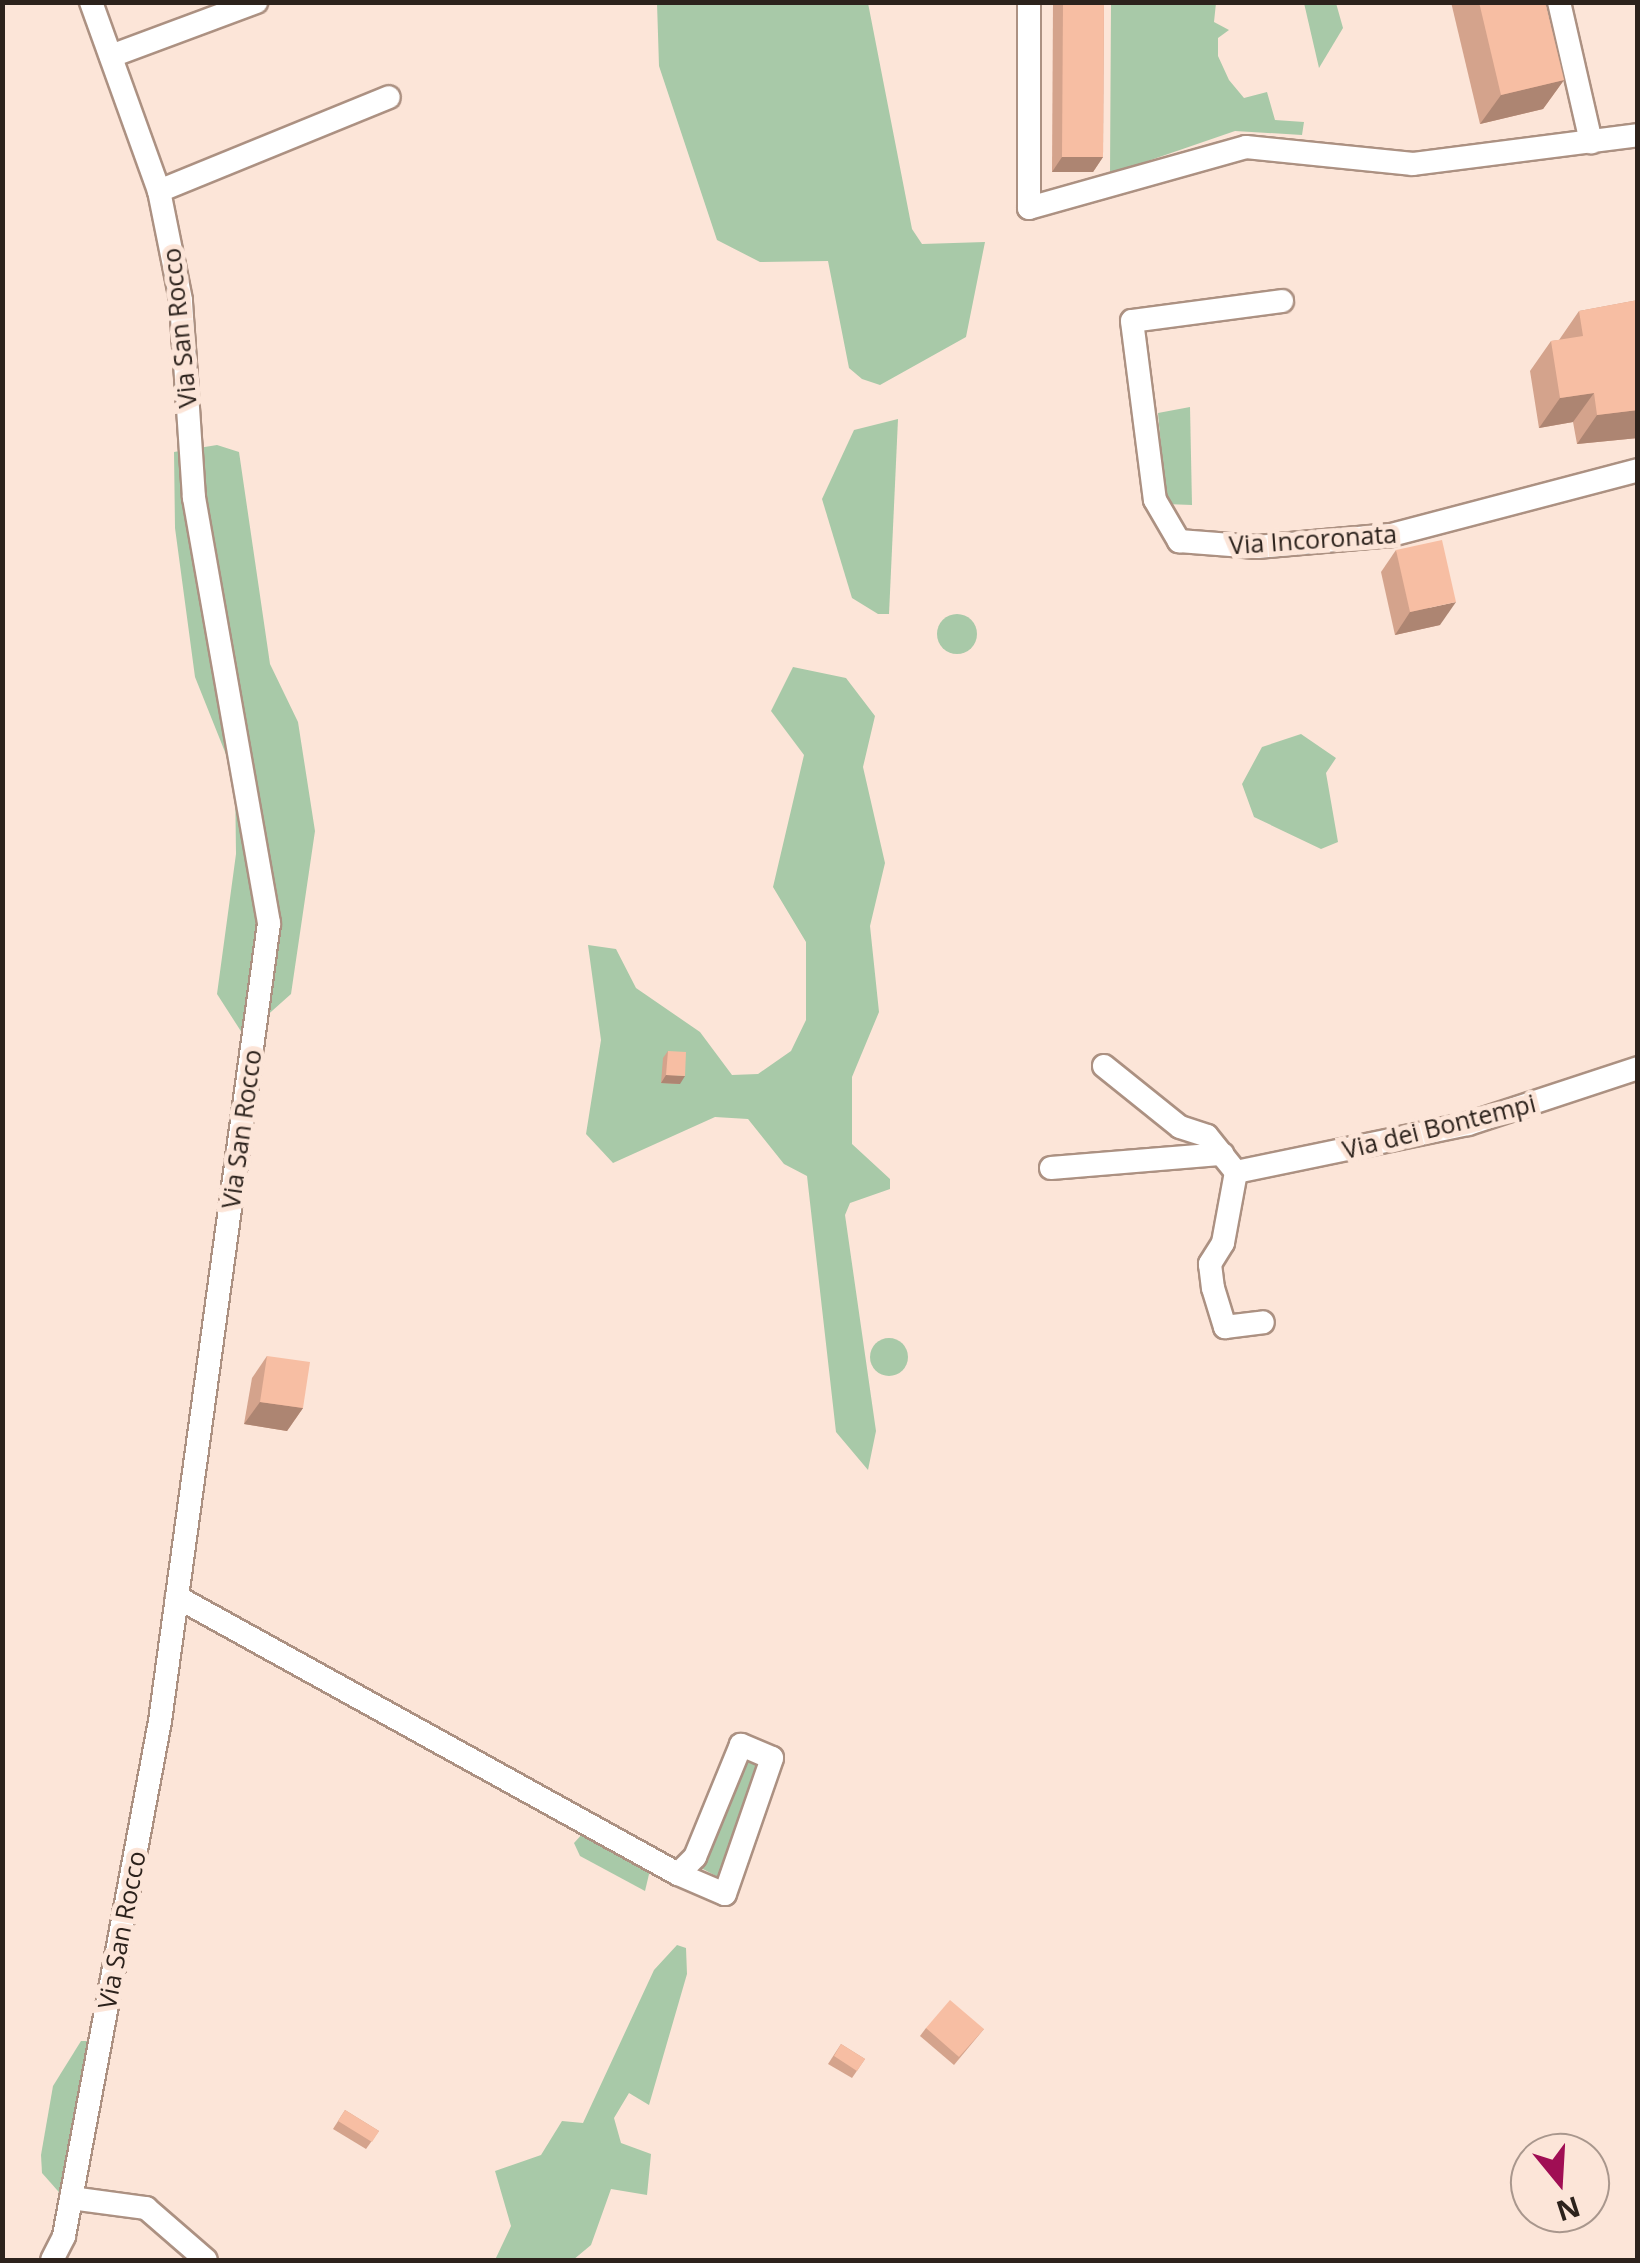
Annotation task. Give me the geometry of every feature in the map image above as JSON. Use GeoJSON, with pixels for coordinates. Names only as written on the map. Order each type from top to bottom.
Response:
{"type":"FeatureCollection","features":[{"type":"Feature","properties":{"kind":"street","name":"Via San Rocco"},"geometry":{"type":"LineString","coordinates":[[52,2260],[71,2198],[177,1598],[269,923],[194,498],[181,300],[159,191],[91,2]]}},
{"type":"Feature","properties":{"kind":"street"},"geometry":{"type":"LineString","coordinates":[[110,56],[256,2]]}},
{"type":"Feature","properties":{"kind":"street"},"geometry":{"type":"LineString","coordinates":[[1029,2],[1029,208],[1246,147],[1399,164],[1638,135]]}},
{"type":"Feature","properties":{"kind":"street"},"geometry":{"type":"LineString","coordinates":[[1559,2],[1592,142]]}},
{"type":"Feature","properties":{"kind":"street"},"geometry":{"type":"LineString","coordinates":[[159,191],[389,97]]}},
{"type":"Feature","properties":{"kind":"street","name":"Via Incoronata"},"geometry":{"type":"LineString","coordinates":[[1282,302],[1132,320],[1155,500],[1179,540],[1256,547],[1391,535],[1638,470]]}},
{"type":"Feature","properties":{"kind":"street"},"geometry":{"type":"LineString","coordinates":[[1104,1066],[1229,1163],[1223,1244],[1210,1264],[1213,1288],[1225,1327],[1262,1322]]}},
{"type":"Feature","properties":{"kind":"street","name":"Via dei Bontempi"},"geometry":{"type":"LineString","coordinates":[[1051,1168],[1229,1163],[1468,1124],[1638,1068]]}},
{"type":"Feature","properties":{"kind":"street"},"geometry":{"type":"LineString","coordinates":[[177,1598],[678,1874],[725,1894],[772,1758],[741,1744],[694,1857],[678,1874]]}},
{"type":"Feature","properties":{"kind":"street"},"geometry":{"type":"LineString","coordinates":[[71,2198],[146,2208],[206,2260]]}},
{"type":"Feature","properties":{"kind":"green space"},"geometry":{"type":"Polygon","coordinates":[[[657,3],[868,3],[912,229],[922,244],[985,242],[966,337],[880,385],[862,379],[849,368],[828,261],[760,262],[717,240],[659,66],[657,3]]]}},
{"type":"Feature","properties":{"kind":"green space"},"geometry":{"type":"Polygon","coordinates":[[[1111,3],[1216,3],[1214,22],[1229,30],[1218,38],[1218,56],[1229,80],[1244,98],[1267,92],[1275,120],[1304,122],[1302,135],[1235,131],[1110,174],[1111,3]]]}},
{"type":"Feature","properties":{"kind":"green space"},"geometry":{"type":"Polygon","coordinates":[[[1304,3],[1336,3],[1343,28],[1319,68],[1304,3]]]}},
{"type":"Feature","properties":{"kind":"green space"},"geometry":{"type":"Polygon","coordinates":[[[1190,407],[1192,505],[1166,504],[1158,413],[1190,407]]]}},
{"type":"Feature","properties":{"kind":"green space"},"geometry":{"type":"Polygon","coordinates":[[[898,419],[889,614],[878,614],[852,598],[822,499],[854,430],[898,419]]]}},
{"type":"Feature","properties":{"kind":"green space"},"geometry":{"type":"Polygon","coordinates":[[[217,445],[239,452],[270,664],[298,722],[315,831],[291,994],[244,1036],[217,994],[236,854],[235,777],[195,677],[175,528],[174,452],[217,445]]]}},
{"type":"Feature","properties":{"kind":"green space"},"geometry":{"type":"Polygon","coordinates":[[[957,614],[971,620],[977,634],[971,648],[957,654],[943,648],[937,634],[943,620],[957,614]]]}},
{"type":"Feature","properties":{"kind":"green space"},"geometry":{"type":"Polygon","coordinates":[[[793,667],[846,678],[875,716],[863,767],[885,863],[870,926],[879,1012],[852,1077],[852,1144],[890,1179],[890,1189],[850,1203],[845,1215],[876,1431],[868,1470],[836,1432],[807,1176],[784,1164],[748,1119],[715,1117],[613,1163],[586,1134],[601,1040],[588,945],[616,949],[636,988],[700,1032],[732,1075],[758,1074],[791,1051],[806,1020],[806,942],[773,887],[804,755],[771,711],[793,667]]]}},
{"type":"Feature","properties":{"kind":"green space"},"geometry":{"type":"Polygon","coordinates":[[[1301,734],[1336,758],[1326,773],[1338,842],[1321,849],[1254,817],[1242,784],[1262,747],[1301,734]]]}},
{"type":"Feature","properties":{"kind":"green space"},"geometry":{"type":"Polygon","coordinates":[[[889,1338],[902,1344],[908,1357],[902,1370],[889,1376],[876,1370],[870,1357],[876,1344],[889,1338]]]}},
{"type":"Feature","properties":{"kind":"green space"},"geometry":{"type":"Polygon","coordinates":[[[746,1759],[760,1761],[718,1877],[701,1868],[746,1759]]]}},
{"type":"Feature","properties":{"kind":"green space"},"geometry":{"type":"Polygon","coordinates":[[[584,1832],[650,1870],[645,1891],[580,1856],[574,1843],[584,1832]]]}},
{"type":"Feature","properties":{"kind":"green space"},"geometry":{"type":"Polygon","coordinates":[[[677,1945],[686,1948],[687,1974],[649,2105],[629,2093],[614,2118],[621,2143],[651,2154],[647,2195],[611,2189],[591,2245],[573,2260],[495,2260],[511,2226],[495,2171],[541,2155],[562,2121],[583,2123],[654,1970],[677,1945]]]}},
{"type":"Feature","properties":{"kind":"green space"},"geometry":{"type":"Polygon","coordinates":[[[81,2041],[94,2041],[65,2199],[42,2173],[41,2155],[53,2086],[81,2041]]]}},
{"type":"Feature","properties":{"kind":"building"},"geometry":{"type":"Polygon","coordinates":[[[1063,2],[1104,2],[1103,157],[1062,157],[1063,2]]]}},
{"type":"Feature","properties":{"kind":"building"},"geometry":{"type":"Polygon","coordinates":[[[1479,2],[1545,2],[1564,80],[1501,95],[1479,2]]]}},
{"type":"Feature","properties":{"kind":"building"},"geometry":{"type":"Polygon","coordinates":[[[1638,300],[1638,410],[1597,415],[1594,393],[1560,398],[1551,341],[1583,336],[1579,311],[1638,300]]]}},
{"type":"Feature","properties":{"kind":"building"},"geometry":{"type":"Polygon","coordinates":[[[1442,540],[1456,602],[1410,612],[1396,550],[1442,540]]]}},
{"type":"Feature","properties":{"kind":"building"},"geometry":{"type":"Polygon","coordinates":[[[668,1051],[686,1052],[685,1076],[666,1075],[668,1051]]]}},
{"type":"Feature","properties":{"kind":"building"},"geometry":{"type":"Polygon","coordinates":[[[267,1356],[310,1362],[303,1408],[260,1402],[267,1356]]]}},
{"type":"Feature","properties":{"kind":"building"},"geometry":{"type":"Polygon","coordinates":[[[950,2000],[984,2029],[959,2057],[926,2028],[950,2000]]]}},
{"type":"Feature","properties":{"kind":"building"},"geometry":{"type":"Polygon","coordinates":[[[841,2044],[865,2059],[857,2071],[834,2056],[841,2044]]]}},
{"type":"Feature","properties":{"kind":"building"},"geometry":{"type":"Polygon","coordinates":[[[345,2110],[379,2131],[372,2142],[338,2121],[345,2110]]]}}]}
